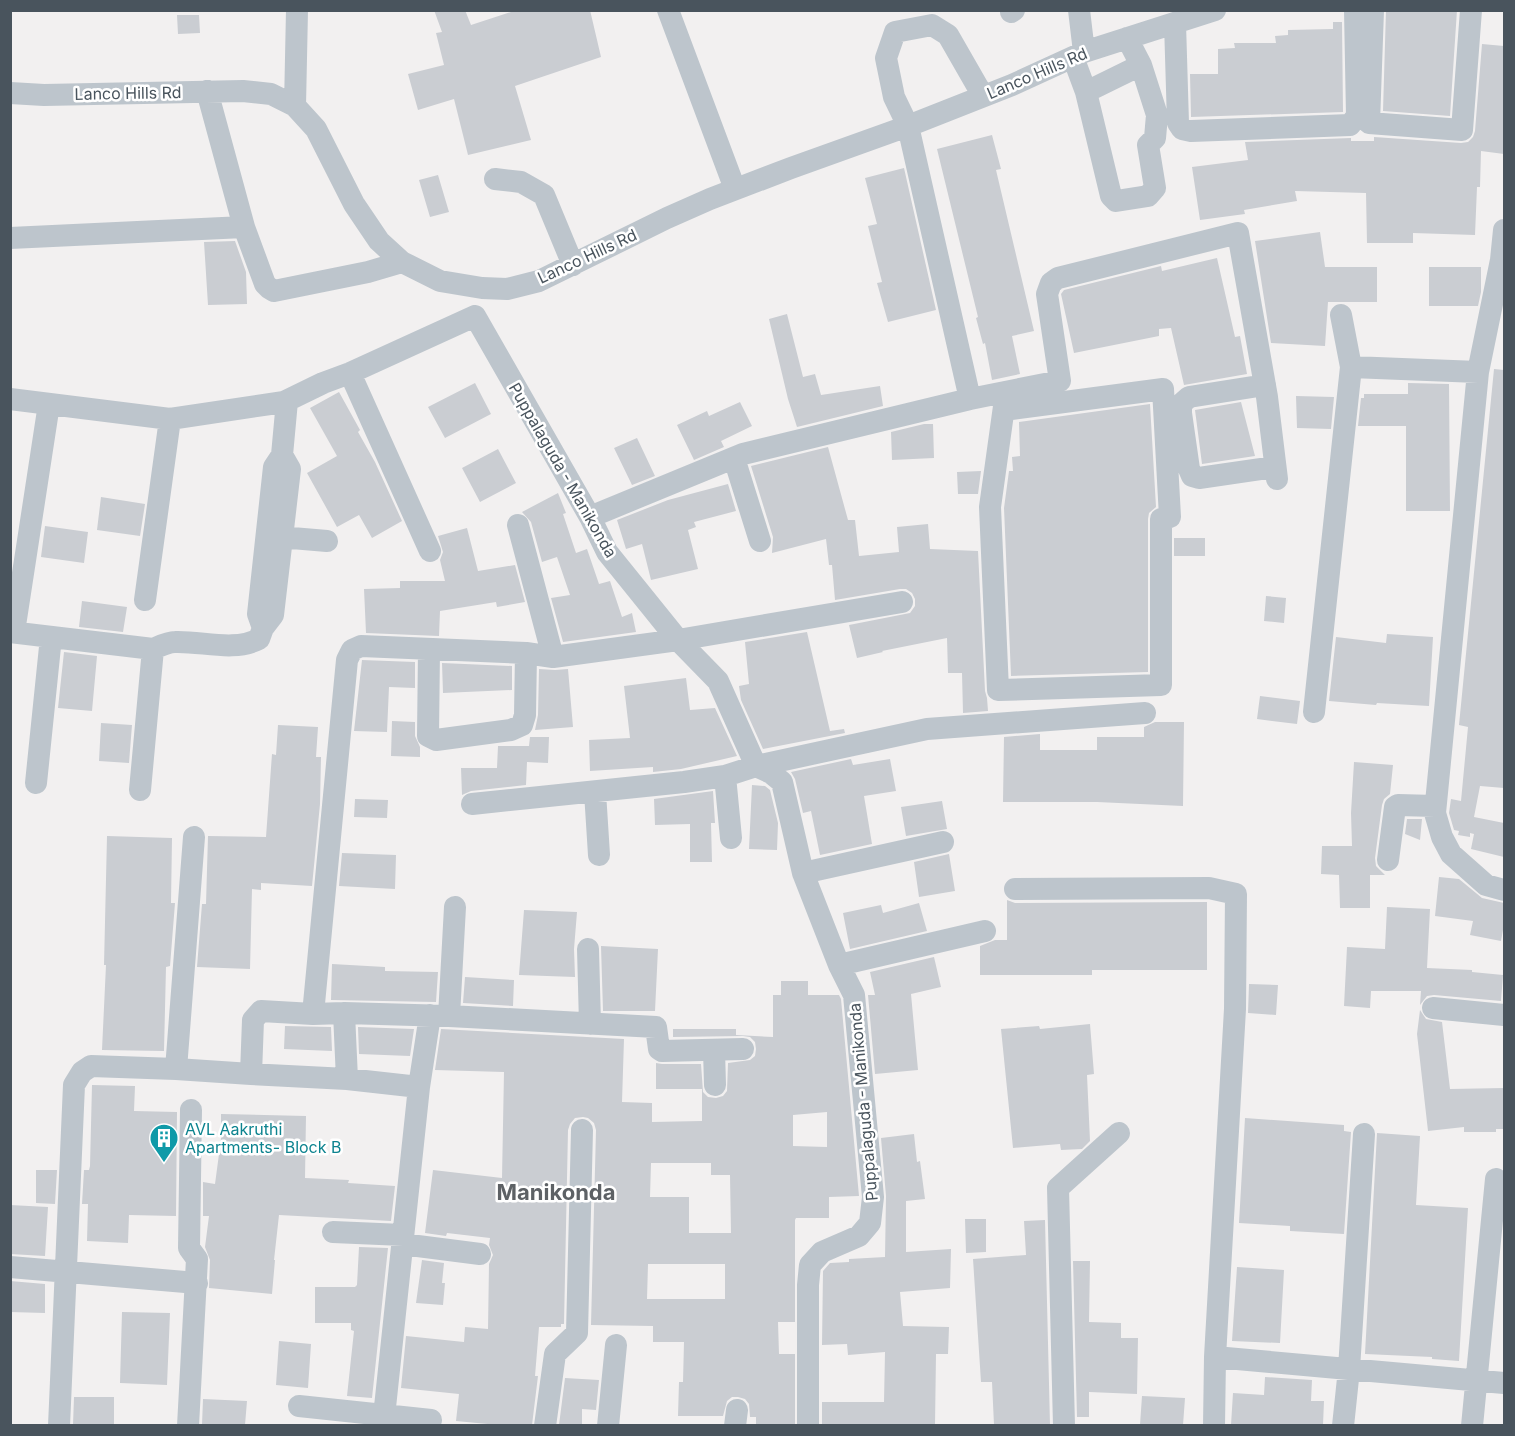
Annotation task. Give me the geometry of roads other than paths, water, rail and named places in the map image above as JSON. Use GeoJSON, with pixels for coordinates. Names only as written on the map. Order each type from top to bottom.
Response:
{"type":"FeatureCollection","features":[{"type":"Feature","properties":{"kind":"street"},"geometry":{"type":"LineString","coordinates":[[295,106],[297,10]]}},
{"type":"Feature","properties":{"kind":"street"},"geometry":{"type":"LineString","coordinates":[[668,10],[735,189]]}},
{"type":"Feature","properties":{"kind":"street"},"geometry":{"type":"LineString","coordinates":[[1079,10],[1078,54],[1111,196],[1116,201],[1148,196],[1155,188],[1148,145],[1155,138],[1157,115],[1141,65],[1127,38]]}},
{"type":"Feature","properties":{"kind":"street","name":"Lanco Hills Rd"},"geometry":{"type":"LineString","coordinates":[[10,93],[44,95],[243,91],[271,94],[295,106],[316,129],[354,204],[379,241],[402,262],[440,281],[482,288],[507,289],[539,281],[667,218],[735,189],[909,126],[1078,54],[1215,10]]}},
{"type":"Feature","properties":{"kind":"street"},"geometry":{"type":"LineString","coordinates":[[1175,23],[1178,123],[1182,129],[1191,131],[1350,125],[1357,116],[1355,10]]}},
{"type":"Feature","properties":{"kind":"street"},"geometry":{"type":"LineString","coordinates":[[1373,10],[1369,123],[1462,130],[1471,10]]}},
{"type":"Feature","properties":{"kind":"street"},"geometry":{"type":"LineString","coordinates":[[970,399],[909,126],[894,97],[886,58],[895,32],[932,25],[948,35],[983,96]]}},
{"type":"Feature","properties":{"kind":"street"},"geometry":{"type":"LineString","coordinates":[[1086,92],[1141,65]]}},
{"type":"Feature","properties":{"kind":"street"},"geometry":{"type":"LineString","coordinates":[[207,91],[244,227],[265,284],[269,288],[274,291],[368,272],[402,262]]}},
{"type":"Feature","properties":{"kind":"street"},"geometry":{"type":"LineString","coordinates":[[495,179],[521,182],[544,195],[573,265]]}},
{"type":"Feature","properties":{"kind":"street"},"geometry":{"type":"LineString","coordinates":[[10,238],[244,227]]}},
{"type":"Feature","properties":{"kind":"street"},"geometry":{"type":"LineString","coordinates":[[1504,230],[1503,260],[1478,372],[1435,806],[1442,837],[1451,854],[1486,885],[1504,890]]}},
{"type":"Feature","properties":{"kind":"street"},"geometry":{"type":"LineString","coordinates":[[1005,401],[1060,381],[1047,294],[1051,283],[1058,278],[1238,233],[1265,385],[1276,473],[1198,478],[1192,476],[1181,404],[1189,397],[1265,385]]}},
{"type":"Feature","properties":{"kind":"street"},"geometry":{"type":"LineString","coordinates":[[10,399],[170,419],[288,400],[475,316],[482,288]]}},
{"type":"Feature","properties":{"kind":"street"},"geometry":{"type":"LineString","coordinates":[[1314,712],[1351,367],[1341,315]]}},
{"type":"Feature","properties":{"kind":"street","name":"Puppalaguda - Manikonda"},"geometry":{"type":"LineString","coordinates":[[475,316],[590,517],[607,552],[678,640],[718,681],[756,766],[771,773],[782,782],[803,873],[839,965],[854,995],[873,1197],[870,1223],[859,1236],[822,1252],[810,1265],[808,1425]]}},
{"type":"Feature","properties":{"kind":"street"},"geometry":{"type":"LineString","coordinates":[[1351,367],[1478,372]]}},
{"type":"Feature","properties":{"kind":"street"},"geometry":{"type":"LineString","coordinates":[[350,373],[430,551]]}},
{"type":"Feature","properties":{"kind":"street"},"geometry":{"type":"LineString","coordinates":[[590,517],[734,458],[970,399],[1005,401],[1164,389],[1170,518],[1161,519],[1161,686],[998,690],[990,507],[1005,401]]}},
{"type":"Feature","properties":{"kind":"street"},"geometry":{"type":"LineString","coordinates":[[49,404],[12,632],[153,649],[172,642],[233,645],[248,644],[259,639],[263,628],[258,614],[269,581],[274,537],[274,467],[282,455],[288,400]]}},
{"type":"Feature","properties":{"kind":"street"},"geometry":{"type":"LineString","coordinates":[[145,600],[170,419]]}},
{"type":"Feature","properties":{"kind":"street"},"geometry":{"type":"LineString","coordinates":[[734,458],[760,541]]}},
{"type":"Feature","properties":{"kind":"street"},"geometry":{"type":"LineString","coordinates":[[518,525],[553,657]]}},
{"type":"Feature","properties":{"kind":"street"},"geometry":{"type":"LineString","coordinates":[[274,537],[327,541]]}},
{"type":"Feature","properties":{"kind":"street"},"geometry":{"type":"LineString","coordinates":[[314,1014],[347,660],[352,650],[361,646],[526,653],[553,657],[678,640],[902,602]]}},
{"type":"Feature","properties":{"kind":"street"},"geometry":{"type":"LineString","coordinates":[[36,783],[51,637]]}},
{"type":"Feature","properties":{"kind":"street"},"geometry":{"type":"LineString","coordinates":[[140,790],[153,649]]}},
{"type":"Feature","properties":{"kind":"street"},"geometry":{"type":"LineString","coordinates":[[429,649],[429,736],[436,740],[512,730],[522,726],[525,715],[526,653]]}},
{"type":"Feature","properties":{"kind":"street"},"geometry":{"type":"LineString","coordinates":[[472,804],[725,776],[756,766],[927,729],[1145,713]]}},
{"type":"Feature","properties":{"kind":"street"},"geometry":{"type":"LineString","coordinates":[[725,776],[731,838]]}},
{"type":"Feature","properties":{"kind":"street"},"geometry":{"type":"LineString","coordinates":[[596,792],[599,855]]}},
{"type":"Feature","properties":{"kind":"street"},"geometry":{"type":"LineString","coordinates":[[1388,860],[1395,807],[1398,805],[1435,806]]}},
{"type":"Feature","properties":{"kind":"street"},"geometry":{"type":"LineString","coordinates":[[176,1069],[194,837]]}},
{"type":"Feature","properties":{"kind":"street"},"geometry":{"type":"LineString","coordinates":[[803,873],[943,842]]}},
{"type":"Feature","properties":{"kind":"street"},"geometry":{"type":"LineString","coordinates":[[1015,889],[1209,888],[1236,894],[1235,1009],[1215,1357],[1214,1425]]}},
{"type":"Feature","properties":{"kind":"street"},"geometry":{"type":"LineString","coordinates":[[384,1421],[419,1087],[439,1015],[455,908]]}},
{"type":"Feature","properties":{"kind":"street"},"geometry":{"type":"LineString","coordinates":[[839,965],[985,931]]}},
{"type":"Feature","properties":{"kind":"street"},"geometry":{"type":"LineString","coordinates":[[588,949],[590,1024]]}},
{"type":"Feature","properties":{"kind":"street"},"geometry":{"type":"LineString","coordinates":[[1433,1008],[1504,1015]]}},
{"type":"Feature","properties":{"kind":"street"},"geometry":{"type":"LineString","coordinates":[[251,1074],[254,1020],[261,1011],[314,1014],[439,1015],[656,1027],[659,1049],[662,1051],[742,1049]]}},
{"type":"Feature","properties":{"kind":"street"},"geometry":{"type":"LineString","coordinates":[[344,1013],[347,1079]]}},
{"type":"Feature","properties":{"kind":"street"},"geometry":{"type":"LineString","coordinates":[[714,1050],[715,1085]]}},
{"type":"Feature","properties":{"kind":"street"},"geometry":{"type":"LineString","coordinates":[[59,1425],[74,1085],[82,1072],[90,1066],[176,1069],[347,1079],[419,1087]]}},
{"type":"Feature","properties":{"kind":"street"},"geometry":{"type":"LineString","coordinates":[[188,1425],[197,1283],[197,1259],[189,1248],[191,1110]]}},
{"type":"Feature","properties":{"kind":"street"},"geometry":{"type":"LineString","coordinates":[[545,1425],[555,1354],[577,1333],[582,1130]]}},
{"type":"Feature","properties":{"kind":"street"},"geometry":{"type":"LineString","coordinates":[[1064,1425],[1058,1188],[1119,1133]]}},
{"type":"Feature","properties":{"kind":"street"},"geometry":{"type":"LineString","coordinates":[[1343,1425],[1349,1369],[1364,1134]]}},
{"type":"Feature","properties":{"kind":"street"},"geometry":{"type":"LineString","coordinates":[[1472,1425],[1496,1179]]}},
{"type":"Feature","properties":{"kind":"street"},"geometry":{"type":"LineString","coordinates":[[333,1232],[403,1240],[480,1254]]}},
{"type":"Feature","properties":{"kind":"street"},"geometry":{"type":"LineString","coordinates":[[10,1268],[197,1283]]}},
{"type":"Feature","properties":{"kind":"street"},"geometry":{"type":"LineString","coordinates":[[608,1425],[616,1345]]}},
{"type":"Feature","properties":{"kind":"street"},"geometry":{"type":"LineString","coordinates":[[1215,1357],[1504,1383]]}},
{"type":"Feature","properties":{"kind":"street"},"geometry":{"type":"LineString","coordinates":[[299,1406],[384,1421],[431,1420]]}},
{"type":"Feature","properties":{"kind":"place","name":"AVL Aakruthi Apartments- Block B"},"geometry":{"type":"Point","coordinates":[164,1164]}},
{"type":"Feature","properties":{"kind":"district","name":"Manikonda"},"geometry":{"type":"Point","coordinates":[556,1192]}}]}
